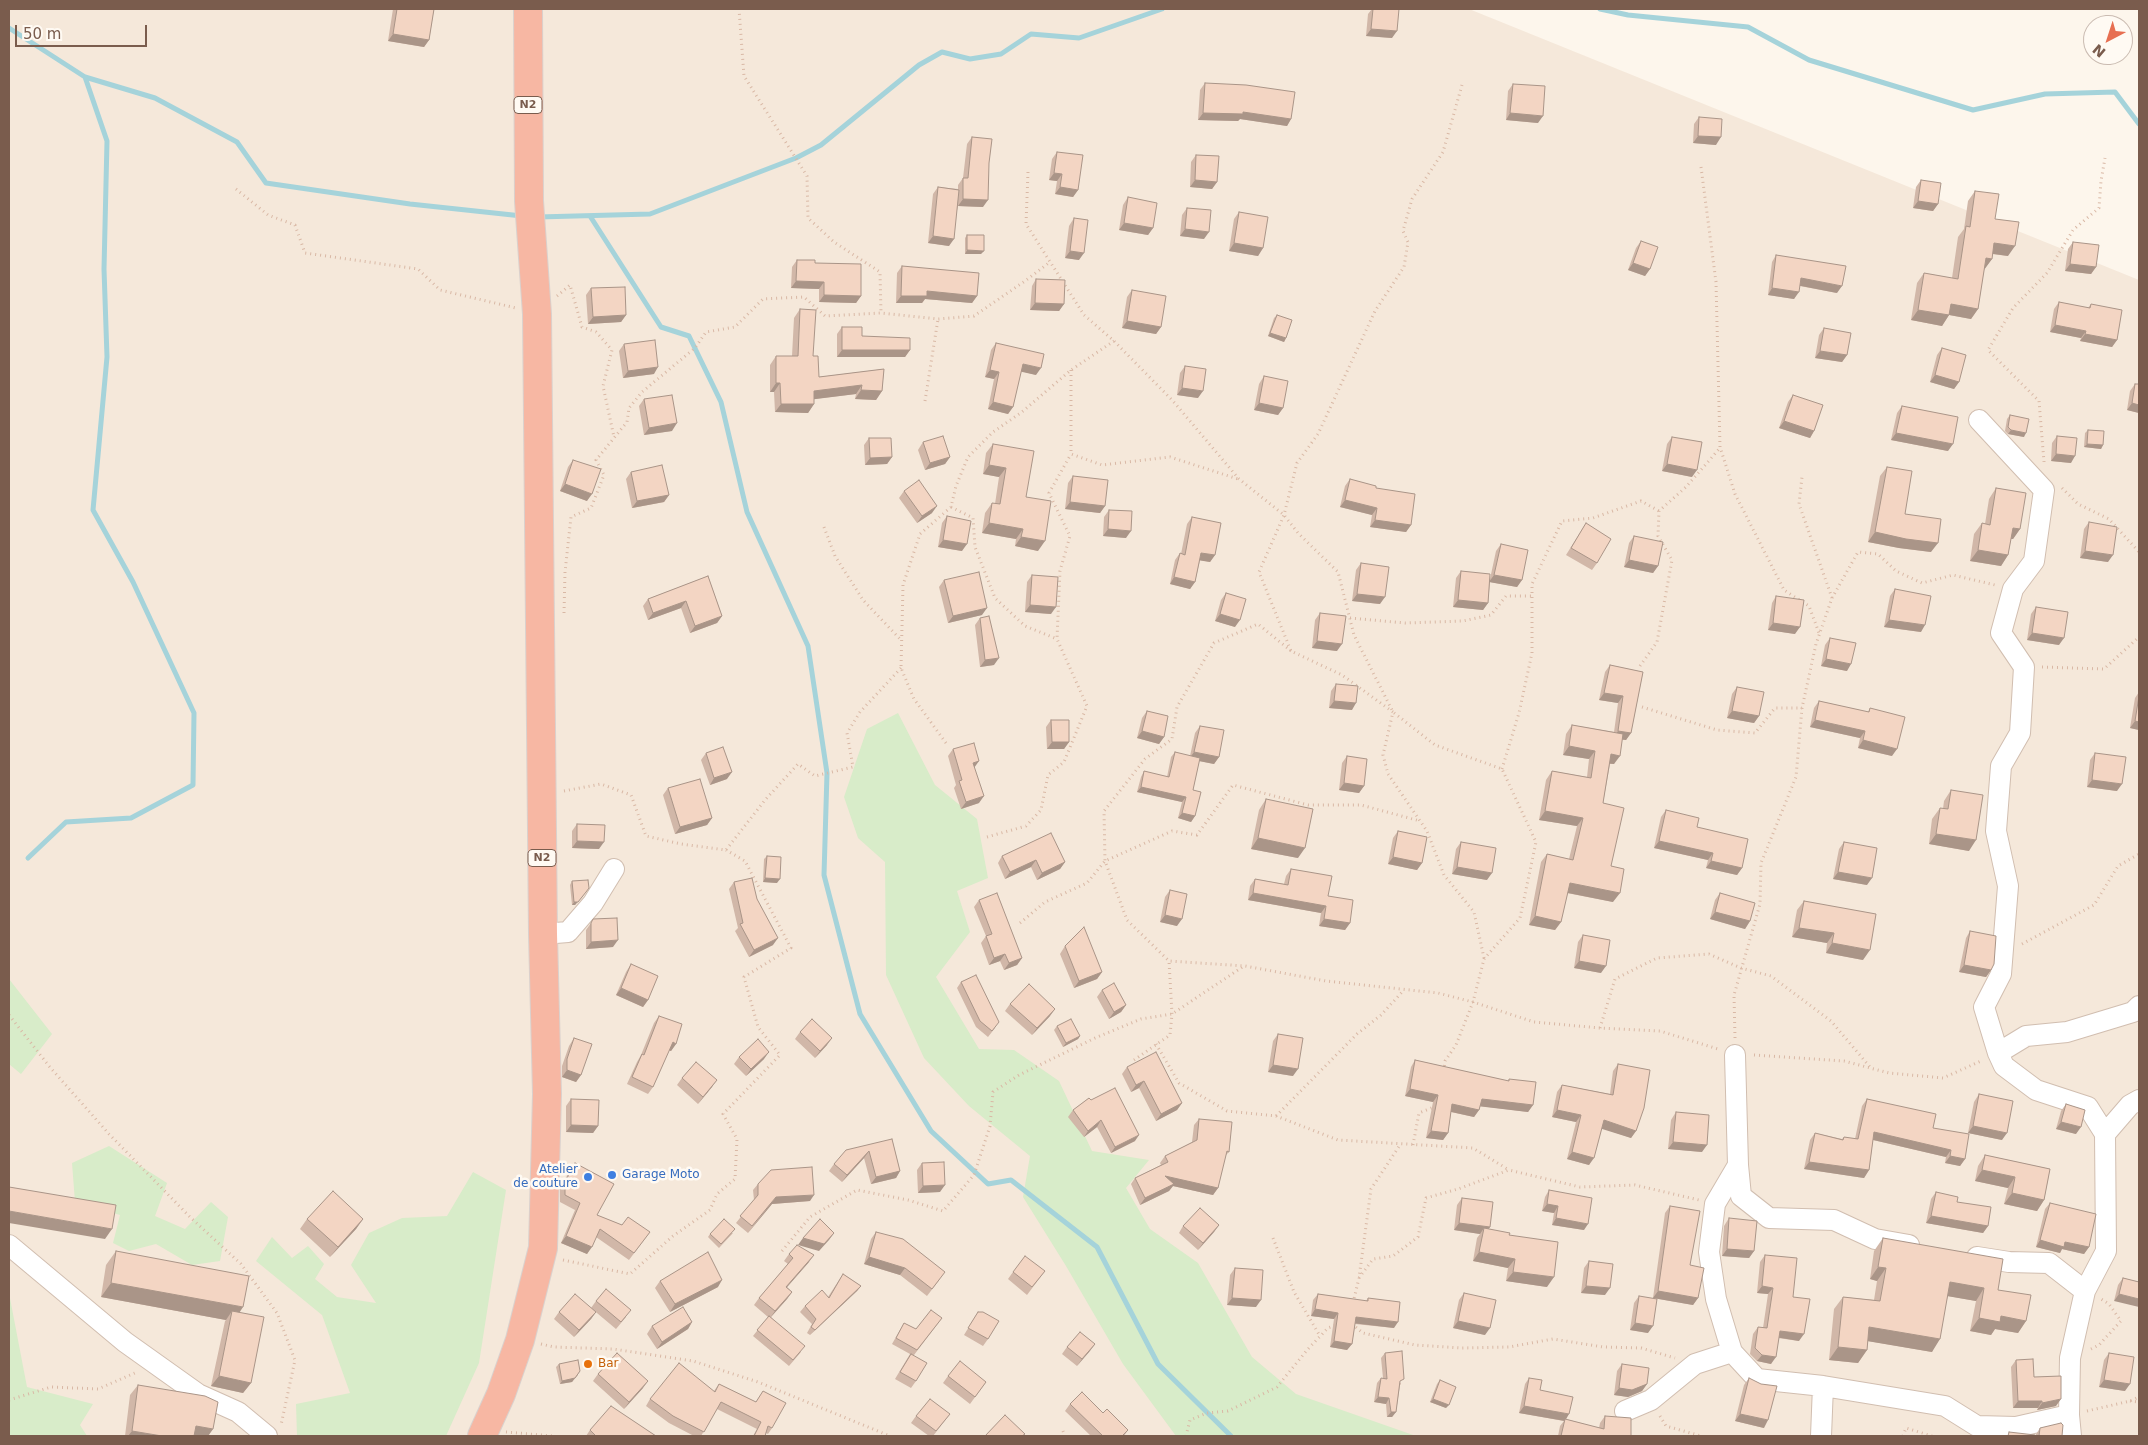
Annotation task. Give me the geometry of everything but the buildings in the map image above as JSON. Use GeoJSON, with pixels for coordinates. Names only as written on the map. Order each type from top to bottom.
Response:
{"type":"FeatureCollection","features":[{"type":"Feature","properties":{"kind":"highway","name":"N2"},"geometry":{"type":"LineString","coordinates":[[484,1432],[520,1340],[543,1248],[547,1094],[543,934],[537,314],[529,201],[528,9]]}},
{"type":"Feature","properties":{"kind":"street"},"geometry":{"type":"LineString","coordinates":[[1979,420],[2041,477],[2044,490],[2034,561],[2013,589],[2001,633],[2024,667],[2020,733],[2001,766],[1996,831],[2008,886],[2001,974],[1984,1007],[1998,1053],[2004,1066],[2036,1090],[2088,1107],[2106,1134],[2106,1251],[2085,1291],[2070,1358],[2069,1414],[2071,1436]]}},
{"type":"Feature","properties":{"kind":"street"},"geometry":{"type":"LineString","coordinates":[[543,934],[568,932],[593,903],[614,869]]}},
{"type":"Feature","properties":{"kind":"street"},"geometry":{"type":"LineString","coordinates":[[1998,1053],[2026,1036],[2067,1032],[2133,1012],[2139,1006]]}},
{"type":"Feature","properties":{"kind":"street"},"geometry":{"type":"LineString","coordinates":[[1735,1055],[1738,1165],[1741,1196],[1769,1218],[1834,1220],[1875,1239],[1926,1248]]}},
{"type":"Feature","properties":{"kind":"street"},"geometry":{"type":"LineString","coordinates":[[2106,1134],[2130,1105],[2139,1100]]}},
{"type":"Feature","properties":{"kind":"street"},"geometry":{"type":"LineString","coordinates":[[1738,1165],[1715,1204],[1709,1252],[1716,1299],[1732,1352],[1756,1378],[1823,1386],[1945,1406],[1977,1426],[2016,1427],[2069,1414]]}},
{"type":"Feature","properties":{"kind":"street"},"geometry":{"type":"LineString","coordinates":[[9,1245],[126,1342],[198,1394],[238,1412],[274,1432]]}},
{"type":"Feature","properties":{"kind":"street"},"geometry":{"type":"LineString","coordinates":[[1963,1254],[2009,1262],[2049,1263],[2085,1291]]}},
{"type":"Feature","properties":{"kind":"street"},"geometry":{"type":"LineString","coordinates":[[1625,1411],[1652,1400],[1695,1364],[1732,1352]]}},
{"type":"Feature","properties":{"kind":"street"},"geometry":{"type":"LineString","coordinates":[[1821,1436],[1823,1386]]}},
{"type":"Feature","properties":{"kind":"path"},"geometry":{"type":"LineString","coordinates":[[739,9],[744,76],[807,176],[808,218],[834,242],[880,272],[881,312]]}},
{"type":"Feature","properties":{"kind":"path"},"geometry":{"type":"LineString","coordinates":[[1291,652],[1259,572],[1284,515],[1297,463],[1318,434],[1375,311],[1404,267],[1408,242],[1403,232],[1412,199],[1443,152],[1462,85]]}},
{"type":"Feature","properties":{"kind":"path"},"geometry":{"type":"LineString","coordinates":[[2105,158],[2100,181],[2099,208],[2073,230],[2047,273],[2014,308],[1988,350],[2040,401],[2041,477],[2078,504],[2109,519],[2139,552]]}},
{"type":"Feature","properties":{"kind":"path"},"geometry":{"type":"LineString","coordinates":[[1701,167],[1716,282],[1720,447],[1735,494],[1784,590],[1809,606],[1819,633]]}},
{"type":"Feature","properties":{"kind":"path"},"geometry":{"type":"LineString","coordinates":[[1028,172],[1026,224],[1084,314],[1114,341],[1173,401],[1239,479],[1284,515],[1298,533],[1338,572],[1354,635],[1393,712],[1383,755],[1388,774],[1427,831],[1444,875],[1474,912],[1484,959],[1473,1002],[1456,1045],[1445,1061],[1443,1078]]}},
{"type":"Feature","properties":{"kind":"path"},"geometry":{"type":"LineString","coordinates":[[236,189],[268,215],[295,225],[305,253],[418,269],[440,290],[537,314],[570,285],[582,327],[596,332],[612,350],[603,386],[614,438]]}},
{"type":"Feature","properties":{"kind":"path"},"geometry":{"type":"LineString","coordinates":[[564,618],[565,572],[570,517],[592,508],[604,475],[596,460],[627,422],[629,408],[642,392],[694,348],[706,332],[735,327],[763,299],[804,297],[824,316],[881,312],[938,319],[974,316],[1050,262]]}},
{"type":"Feature","properties":{"kind":"path"},"geometry":{"type":"LineString","coordinates":[[925,401],[938,319]]}},
{"type":"Feature","properties":{"kind":"path"},"geometry":{"type":"LineString","coordinates":[[946,743],[914,699],[901,668],[900,640],[903,585],[920,534],[951,507],[956,486],[968,457],[993,432],[1022,412],[1071,370],[1114,341]]}},
{"type":"Feature","properties":{"kind":"path"},"geometry":{"type":"LineString","coordinates":[[987,837],[1026,826],[1041,810],[1048,775],[1064,762],[1087,706],[1057,639],[1060,571],[1070,536],[1049,493],[1070,454],[1071,370]]}},
{"type":"Feature","properties":{"kind":"path"},"geometry":{"type":"LineString","coordinates":[[1640,666],[1657,642],[1672,560],[1658,536],[1659,511],[1686,488],[1720,447]]}},
{"type":"Feature","properties":{"kind":"path"},"geometry":{"type":"LineString","coordinates":[[1070,454],[1102,465],[1170,457],[1239,479]]}},
{"type":"Feature","properties":{"kind":"path"},"geometry":{"type":"LineString","coordinates":[[1802,477],[1799,504],[1832,598]]}},
{"type":"Feature","properties":{"kind":"path"},"geometry":{"type":"LineString","coordinates":[[1484,959],[1520,918],[1536,842],[1502,769],[1519,713],[1532,653],[1532,584],[1562,521],[1593,518],[1641,501],[1659,511]]}},
{"type":"Feature","properties":{"kind":"path"},"geometry":{"type":"LineString","coordinates":[[951,507],[973,518],[975,547],[995,598],[1025,626],[1057,639]]}},
{"type":"Feature","properties":{"kind":"path"},"geometry":{"type":"LineString","coordinates":[[824,527],[835,556],[862,600],[900,640]]}},
{"type":"Feature","properties":{"kind":"path"},"geometry":{"type":"LineString","coordinates":[[1735,1055],[1734,995],[1760,904],[1761,863],[1796,777],[1802,708],[1819,633],[1832,598],[1858,552],[1878,554],[1896,571],[1922,584],[1953,575],[2013,589]]}},
{"type":"Feature","properties":{"kind":"path"},"geometry":{"type":"LineString","coordinates":[[1350,618],[1405,623],[1464,621],[1491,614],[1506,596],[1531,596]]}},
{"type":"Feature","properties":{"kind":"path"},"geometry":{"type":"LineString","coordinates":[[1438,993],[1326,981],[1245,966],[1169,961],[1127,920],[1106,861],[1104,811],[1145,759],[1172,739],[1177,707],[1214,643],[1258,624],[1291,652],[1342,675],[1435,745],[1502,769]]}},
{"type":"Feature","properties":{"kind":"path"},"geometry":{"type":"LineString","coordinates":[[2024,667],[2104,669],[2139,637]]}},
{"type":"Feature","properties":{"kind":"path"},"geometry":{"type":"LineString","coordinates":[[798,764],[815,776],[853,767],[847,734],[860,712],[901,668]]}},
{"type":"Feature","properties":{"kind":"path"},"geometry":{"type":"LineString","coordinates":[[1642,707],[1717,730],[1755,734],[1776,708],[1802,708]]}},
{"type":"Feature","properties":{"kind":"path"},"geometry":{"type":"LineString","coordinates":[[564,782],[564,792]]}},
{"type":"Feature","properties":{"kind":"path"},"geometry":{"type":"LineString","coordinates":[[1020,923],[1046,902],[1087,883],[1106,861],[1172,831],[1197,834],[1233,785],[1308,805],[1361,805],[1421,821]]}},
{"type":"Feature","properties":{"kind":"path"},"geometry":{"type":"LineString","coordinates":[[543,1248],[565,1262],[630,1274],[673,1236],[710,1210],[717,1194],[736,1179],[737,1140],[723,1114],[780,1054],[758,1027],[744,977],[791,948],[745,861],[726,850]]}},
{"type":"Feature","properties":{"kind":"path"},"geometry":{"type":"LineString","coordinates":[[2002,956],[2094,904],[2118,866],[2139,854]]}},
{"type":"Feature","properties":{"kind":"path"},"geometry":{"type":"LineString","coordinates":[[1600,1028],[1615,979],[1657,958],[1709,954],[1741,968],[1771,976],[1831,1022],[1870,1068]]}},
{"type":"Feature","properties":{"kind":"path"},"geometry":{"type":"LineString","coordinates":[[1134,1060],[1170,1035],[1172,1014],[1169,961]]}},
{"type":"Feature","properties":{"kind":"path"},"geometry":{"type":"LineString","coordinates":[[782,1250],[810,1217],[857,1190],[908,1200],[943,1211],[974,1175],[990,1126],[993,1092],[1019,1075],[1095,1038],[1141,1019],[1172,1014],[1245,966]]}},
{"type":"Feature","properties":{"kind":"path"},"geometry":{"type":"LineString","coordinates":[[1276,1116],[1343,1048],[1381,1015],[1404,989]]}},
{"type":"Feature","properties":{"kind":"path"},"geometry":{"type":"LineString","coordinates":[[9,1015],[49,1066],[108,1134],[190,1217],[241,1264],[277,1313],[295,1360],[274,1432]]}},
{"type":"Feature","properties":{"kind":"path"},"geometry":{"type":"LineString","coordinates":[[1156,1044],[1179,1083],[1227,1111],[1276,1116],[1338,1140],[1472,1148],[1509,1170],[1580,1187],[1635,1185],[1715,1204]]}},
{"type":"Feature","properties":{"kind":"path"},"geometry":{"type":"LineString","coordinates":[[1413,1145],[1418,1113],[1439,1105]]}},
{"type":"Feature","properties":{"kind":"path"},"geometry":{"type":"LineString","coordinates":[[1350,1312],[1359,1278],[1372,1189],[1400,1145]]}},
{"type":"Feature","properties":{"kind":"path"},"geometry":{"type":"LineString","coordinates":[[1359,1278],[1373,1259],[1393,1256],[1418,1236],[1426,1198],[1458,1189],[1509,1170]]}},
{"type":"Feature","properties":{"kind":"path"},"geometry":{"type":"LineString","coordinates":[[1274,1238],[1294,1292],[1320,1336]]}},
{"type":"Feature","properties":{"kind":"path"},"geometry":{"type":"LineString","coordinates":[[2070,1358],[2099,1345],[2121,1321],[2109,1304],[2085,1291]]}},
{"type":"Feature","properties":{"kind":"path"},"geometry":{"type":"LineString","coordinates":[[1348,1320],[1363,1333],[1415,1345],[1462,1348],[1509,1347],[1553,1339],[1603,1347],[1641,1348],[1695,1364]]}},
{"type":"Feature","properties":{"kind":"path"},"geometry":{"type":"LineString","coordinates":[[1186,1436],[1190,1420],[1207,1413],[1228,1411],[1277,1387],[1308,1348],[1328,1328],[1341,1323]]}},
{"type":"Feature","properties":{"kind":"path"},"geometry":{"type":"LineString","coordinates":[[520,1340],[554,1347],[613,1349],[692,1361],[758,1382],[890,1436]]}},
{"type":"Feature","properties":{"kind":"path"},"geometry":{"type":"LineString","coordinates":[[9,1400],[15,1396],[51,1387],[98,1389],[156,1364]]}},
{"type":"Feature","properties":{"kind":"path"},"geometry":{"type":"LineString","coordinates":[[2069,1414],[2130,1401],[2139,1397]]}},
{"type":"Feature","properties":{"kind":"path"},"geometry":{"type":"LineString","coordinates":[[1652,1400],[1666,1426],[1700,1436]]}},
{"type":"Feature","properties":{"kind":"path"},"geometry":{"type":"LineString","coordinates":[[2130,1401],[2139,1402]]}},
{"type":"Feature","properties":{"kind":"path"},"geometry":{"type":"LineString","coordinates":[[1903,1436],[1906,1428],[1932,1436]]}},
{"type":"Feature","properties":{"kind":"path"},"geometry":{"type":"LineString","coordinates":[[1063,1431],[1065,1436]]}},
{"type":"Feature","properties":{"kind":"path"},"geometry":{"type":"LineString","coordinates":[[484,1432],[552,1436]]}},
{"type":"Feature","properties":{"kind":"shaded area"},"geometry":{"type":"Polygon","coordinates":[[[9,9],[1469,9],[2139,280],[2139,1436],[9,1436],[9,9]]]}},
{"type":"Feature","properties":{"kind":"green space"},"geometry":{"type":"Polygon","coordinates":[[[898,713],[935,785],[977,819],[988,878],[957,891],[970,932],[936,977],[979,1049],[1014,1050],[1059,1081],[1092,1151],[1149,1160],[1126,1188],[1150,1229],[1198,1263],[1252,1357],[1296,1394],[1416,1436],[1176,1436],[1123,1364],[1023,1197],[1030,1156],[969,1106],[924,1058],[886,975],[885,862],[858,838],[844,797],[867,729],[898,713]]]}},
{"type":"Feature","properties":{"kind":"green space"},"geometry":{"type":"Polygon","coordinates":[[[9,979],[52,1034],[21,1074],[9,1064],[9,979]]]}},
{"type":"Feature","properties":{"kind":"green space"},"geometry":{"type":"Polygon","coordinates":[[[109,1146],[167,1183],[155,1216],[185,1229],[211,1202],[228,1217],[220,1261],[192,1265],[156,1244],[129,1251],[113,1243],[120,1215],[75,1202],[72,1163],[109,1146]]]}},
{"type":"Feature","properties":{"kind":"green space"},"geometry":{"type":"Polygon","coordinates":[[[473,1172],[506,1190],[479,1363],[446,1436],[297,1436],[296,1404],[350,1393],[322,1315],[256,1261],[272,1237],[292,1258],[308,1246],[324,1264],[315,1279],[337,1297],[376,1303],[351,1265],[369,1233],[402,1218],[447,1216],[473,1172]]]}},
{"type":"Feature","properties":{"kind":"green space"},"geometry":{"type":"Polygon","coordinates":[[[9,1293],[27,1387],[93,1404],[80,1425],[87,1436],[9,1436],[9,1293]]]}},
{"type":"Feature","properties":{"kind":"waterway"},"geometry":{"type":"LineString","coordinates":[[538,217],[650,214],[796,158],[821,145],[919,65],[942,52],[970,59],[1001,54],[1031,34],[1079,38],[1162,9]]}},
{"type":"Feature","properties":{"kind":"waterway"},"geometry":{"type":"LineString","coordinates":[[1600,9],[1628,15],[1748,27],[1809,60],[1973,110],[2045,94],[2115,92],[2139,124]]}},
{"type":"Feature","properties":{"kind":"waterway"},"geometry":{"type":"LineString","coordinates":[[9,28],[85,77],[155,98],[237,142],[266,183],[410,204],[522,216]]}},
{"type":"Feature","properties":{"kind":"waterway"},"geometry":{"type":"LineString","coordinates":[[28,858],[66,822],[131,818],[193,785],[194,713],[133,582],[93,510],[107,357],[104,269],[107,141],[85,77]]}},
{"type":"Feature","properties":{"kind":"waterway"},"geometry":{"type":"LineString","coordinates":[[590,216],[661,327],[689,336],[721,402],[747,512],[808,646],[827,773],[824,875],[860,1014],[931,1131],[988,1184],[1011,1180],[1097,1247],[1158,1364],[1231,1436]]}},
{"type":"Feature","properties":{"kind":"place","name":"Garage Moto"},"geometry":{"type":"Point","coordinates":[612,1175]}},
{"type":"Feature","properties":{"kind":"place","name":"Atelier de couture"},"geometry":{"type":"Point","coordinates":[588,1177]}},
{"type":"Feature","properties":{"kind":"place","name":"Bar"},"geometry":{"type":"Point","coordinates":[588,1364]}}]}
